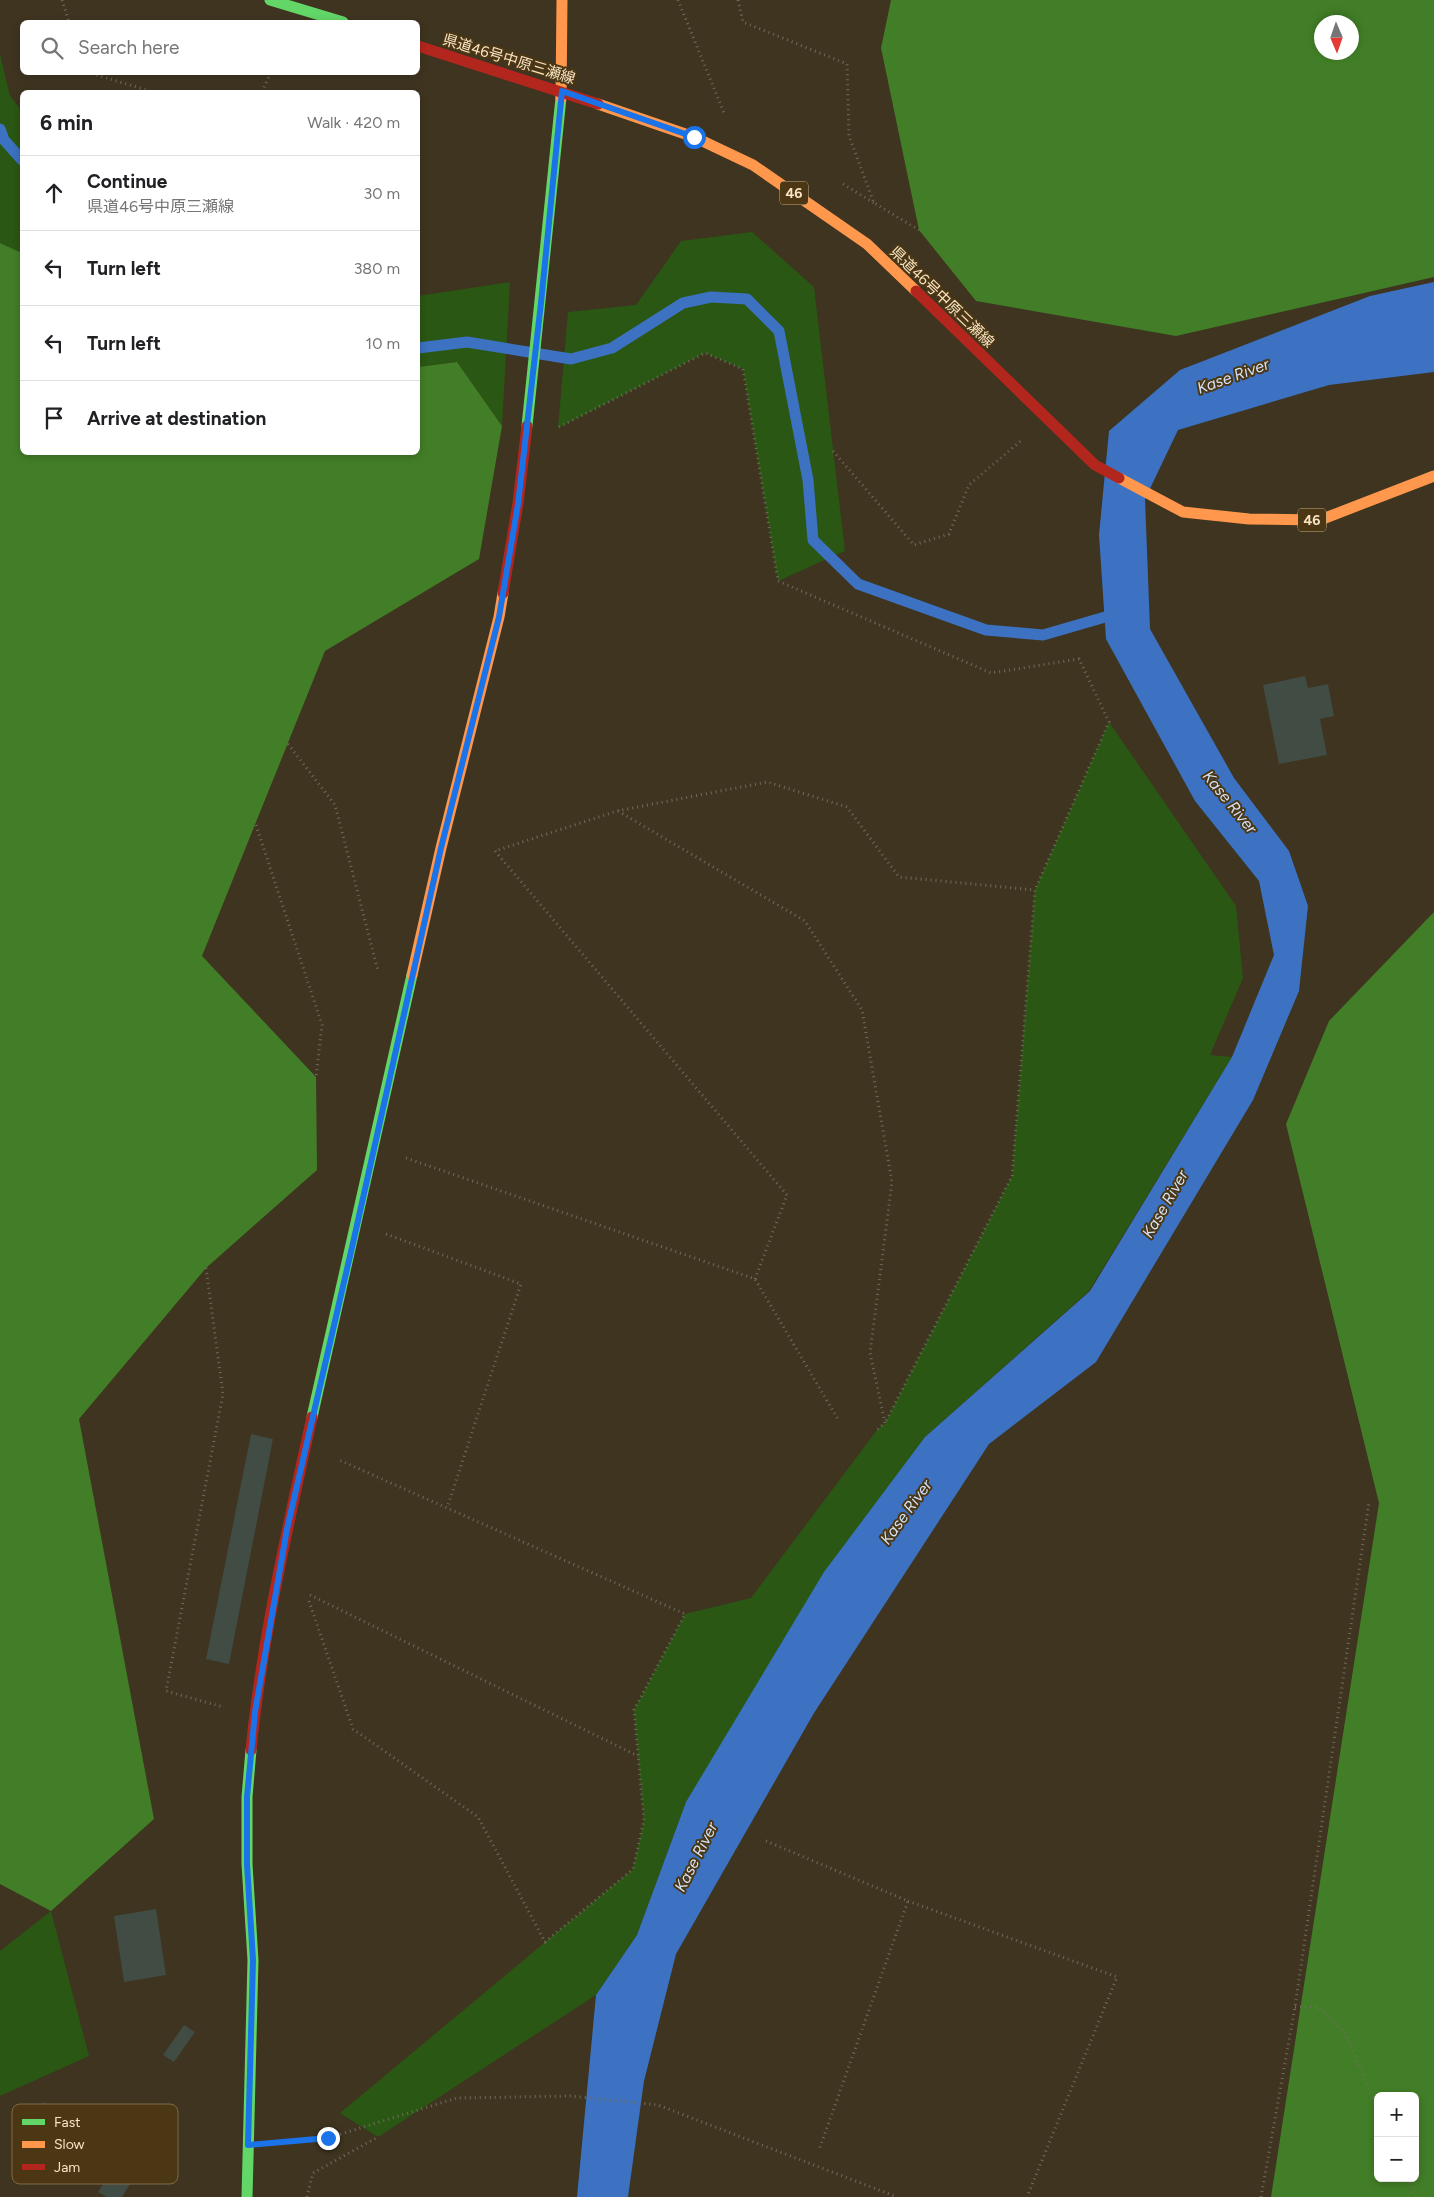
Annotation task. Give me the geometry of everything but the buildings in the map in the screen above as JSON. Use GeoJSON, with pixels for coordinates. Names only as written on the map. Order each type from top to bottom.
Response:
{"type":"FeatureCollection","features":[{"type":"Feature","properties":{"kind":"street"},"geometry":{"type":"LineString","coordinates":[[270,0],[336,20]]}},
{"type":"Feature","properties":{"kind":"street"},"geometry":{"type":"LineString","coordinates":[[247,2197],[253,1960],[247,1864],[247,1797],[255,1712],[287,1529],[441,848],[499,617],[518,504],[528,403],[541,303],[562,91],[562,0]]}},
{"type":"Feature","properties":{"kind":"street","name":"県道46号中原三瀬線"},"geometry":{"type":"LineString","coordinates":[[420,47],[562,91],[694,137],[753,165],[867,244],[1095,465],[1183,512],[1249,518],[1320,520],[1434,476]]}},
{"type":"Feature","properties":{"kind":"path"},"geometry":{"type":"LineString","coordinates":[[62,0],[68,20]]}},
{"type":"Feature","properties":{"kind":"path"},"geometry":{"type":"LineString","coordinates":[[678,0],[727,121]]}},
{"type":"Feature","properties":{"kind":"path"},"geometry":{"type":"LineString","coordinates":[[738,0],[743,22],[847,64],[849,136],[874,203]]}},
{"type":"Feature","properties":{"kind":"path"},"geometry":{"type":"LineString","coordinates":[[97,75],[146,90]]}},
{"type":"Feature","properties":{"kind":"path"},"geometry":{"type":"LineString","coordinates":[[263,90],[270,75]]}},
{"type":"Feature","properties":{"kind":"path"},"geometry":{"type":"LineString","coordinates":[[841,183],[919,230]]}},
{"type":"Feature","properties":{"kind":"path"},"geometry":{"type":"LineString","coordinates":[[558,428],[705,353],[743,369],[778,581],[990,674],[1079,659],[1109,722],[1035,890],[1012,1176],[884,1423],[876,1430]]}},
{"type":"Feature","properties":{"kind":"path"},"geometry":{"type":"LineString","coordinates":[[833,451],[914,545],[949,534],[969,485],[1025,437]]}},
{"type":"Feature","properties":{"kind":"path"},"geometry":{"type":"LineString","coordinates":[[288,744],[336,805],[378,973]]}},
{"type":"Feature","properties":{"kind":"path"},"geometry":{"type":"LineString","coordinates":[[755,1279],[787,1195],[495,851],[617,811],[767,782],[846,807],[899,877],[1035,890]]}},
{"type":"Feature","properties":{"kind":"path"},"geometry":{"type":"LineString","coordinates":[[617,811],[805,921],[862,1010],[892,1182],[870,1353],[884,1423]]}},
{"type":"Feature","properties":{"kind":"path"},"geometry":{"type":"LineString","coordinates":[[256,825],[322,1025],[316,1077]]}},
{"type":"Feature","properties":{"kind":"path"},"geometry":{"type":"LineString","coordinates":[[402,1156],[755,1279],[839,1421]]}},
{"type":"Feature","properties":{"kind":"path"},"geometry":{"type":"LineString","coordinates":[[385,1234],[522,1284],[447,1508]]}},
{"type":"Feature","properties":{"kind":"path"},"geometry":{"type":"LineString","coordinates":[[206,1268],[223,1394],[166,1691],[227,1708]]}},
{"type":"Feature","properties":{"kind":"path"},"geometry":{"type":"LineString","coordinates":[[337,1458],[685,1614],[634,1710],[644,1820],[633,1868],[545,1942],[478,1817],[353,1729],[307,1594],[638,1756]]}},
{"type":"Feature","properties":{"kind":"path"},"geometry":{"type":"LineString","coordinates":[[1261,2197],[1295,2007],[1369,1502]]}},
{"type":"Feature","properties":{"kind":"path"},"geometry":{"type":"LineString","coordinates":[[766,1841],[908,1901],[1116,1977],[1027,2197]]}},
{"type":"Feature","properties":{"kind":"path"},"geometry":{"type":"LineString","coordinates":[[819,2150],[908,1901]]}},
{"type":"Feature","properties":{"kind":"path"},"geometry":{"type":"LineString","coordinates":[[1295,2007],[1318,2007],[1344,2033],[1374,2101]]}},
{"type":"Feature","properties":{"kind":"path"},"geometry":{"type":"LineString","coordinates":[[248,2145],[328,2138],[457,2098],[570,2096],[658,2105],[897,2197]]}},
{"type":"Feature","properties":{"kind":"path"},"geometry":{"type":"LineString","coordinates":[[307,2197],[313,2173],[378,2137]]}},
{"type":"Feature","properties":{"kind":"path"},"geometry":{"type":"LineString","coordinates":[[1409,2182],[1415,2197]]}},
{"type":"Feature","properties":{"kind":"green space"},"geometry":{"type":"Polygon","coordinates":[[[891,0],[1434,0],[1434,277],[1176,336],[976,301],[919,230],[881,48],[891,0]]]}},
{"type":"Feature","properties":{"kind":"green space"},"geometry":{"type":"Polygon","coordinates":[[[0,54],[10,96],[20,108],[20,252],[0,243],[0,54]]]}},
{"type":"Feature","properties":{"kind":"green space"},"geometry":{"type":"Polygon","coordinates":[[[752,232],[814,287],[845,551],[778,581],[743,369],[705,353],[558,428],[568,312],[636,305],[681,241],[752,232]]]}},
{"type":"Feature","properties":{"kind":"green space"},"geometry":{"type":"Polygon","coordinates":[[[0,243],[20,252],[20,455],[420,455],[420,367],[457,362],[502,426],[479,559],[325,651],[202,956],[316,1077],[317,1170],[206,1268],[79,1419],[154,1819],[51,1911],[0,1884],[0,243]]]}},
{"type":"Feature","properties":{"kind":"green space"},"geometry":{"type":"Polygon","coordinates":[[[510,282],[502,426],[457,362],[420,367],[420,296],[510,282]]]}},
{"type":"Feature","properties":{"kind":"green space"},"geometry":{"type":"Polygon","coordinates":[[[1109,722],[1236,906],[1243,978],[1210,1055],[1232,1057],[1089,1291],[925,1437],[686,1802],[637,1935],[596,1995],[378,2137],[340,2113],[633,1869],[644,1820],[634,1710],[685,1614],[751,1598],[877,1430],[885,1423],[1012,1176],[1035,890],[1109,722]]]}},
{"type":"Feature","properties":{"kind":"green space"},"geometry":{"type":"Polygon","coordinates":[[[1434,912],[1434,2197],[1271,2197],[1379,1503],[1286,1124],[1329,1021],[1434,912]]]}},
{"type":"Feature","properties":{"kind":"green space"},"geometry":{"type":"Polygon","coordinates":[[[51,1911],[89,2056],[0,2096],[0,1951],[51,1911]]]}},
{"type":"Feature","properties":{"kind":"water","name":"Kase River"},"geometry":{"type":"Polygon","coordinates":[[[1434,282],[1434,372],[1329,385],[1178,430],[1145,499],[1150,629],[1234,778],[1289,851],[1308,906],[1299,991],[1253,1100],[1096,1362],[989,1444],[814,1713],[676,1954],[644,2081],[628,2197],[577,2197],[596,1995],[637,1935],[686,1802],[824,1572],[925,1437],[1090,1291],[1232,1057],[1274,955],[1259,881],[1195,801],[1106,639],[1099,535],[1109,431],[1180,370],[1370,296],[1434,282]]]}},
{"type":"Feature","properties":{"kind":"waterway"},"geometry":{"type":"LineString","coordinates":[[0,129],[4,140],[20,158]]}},
{"type":"Feature","properties":{"kind":"waterway"},"geometry":{"type":"LineString","coordinates":[[420,348],[467,342],[571,359],[612,348],[683,303],[711,297],[747,299],[779,331],[808,480],[813,540],[858,584],[986,630],[1043,635],[1119,613]]}},
{"type":"Feature","properties":{"kind":"traffic: fast"},"geometry":{"type":"LineString","coordinates":[[270,0],[336,20]]}},
{"type":"Feature","properties":{"kind":"traffic: fast"},"geometry":{"type":"LineString","coordinates":[[527,426],[561,98]]}},
{"type":"Feature","properties":{"kind":"traffic: fast"},"geometry":{"type":"LineString","coordinates":[[312,1417],[412,975]]}},
{"type":"Feature","properties":{"kind":"traffic: fast"},"geometry":{"type":"LineString","coordinates":[[247,2197],[253,1960],[247,1864],[247,1797],[251,1750]]}},
{"type":"Feature","properties":{"kind":"traffic: slow"},"geometry":{"type":"LineString","coordinates":[[561,98],[562,0]]}},
{"type":"Feature","properties":{"kind":"traffic: slow"},"geometry":{"type":"LineString","coordinates":[[598,104],[694,137],[753,165],[867,244],[916,291]]}},
{"type":"Feature","properties":{"kind":"traffic: slow"},"geometry":{"type":"LineString","coordinates":[[1119,478],[1183,512],[1249,519],[1320,520],[1434,476]]}},
{"type":"Feature","properties":{"kind":"traffic: slow"},"geometry":{"type":"LineString","coordinates":[[412,975],[441,848],[499,617],[503,593]]}},
{"type":"Feature","properties":{"kind":"traffic: jam"},"geometry":{"type":"LineString","coordinates":[[420,47],[598,104]]}},
{"type":"Feature","properties":{"kind":"traffic: jam"},"geometry":{"type":"LineString","coordinates":[[916,291],[1095,465],[1119,478]]}},
{"type":"Feature","properties":{"kind":"traffic: jam"},"geometry":{"type":"LineString","coordinates":[[503,593],[518,503],[527,426]]}},
{"type":"Feature","properties":{"kind":"traffic: jam"},"geometry":{"type":"LineString","coordinates":[[251,1750],[269,1624],[312,1417]]}},
{"type":"Feature","properties":{"kind":"route"},"geometry":{"type":"LineString","coordinates":[[328,2138],[248,2145],[253,1960],[247,1864],[247,1797],[255,1712],[287,1529],[441,848],[499,617],[518,504],[528,403],[541,303],[562,91],[694,137]]}}]}
